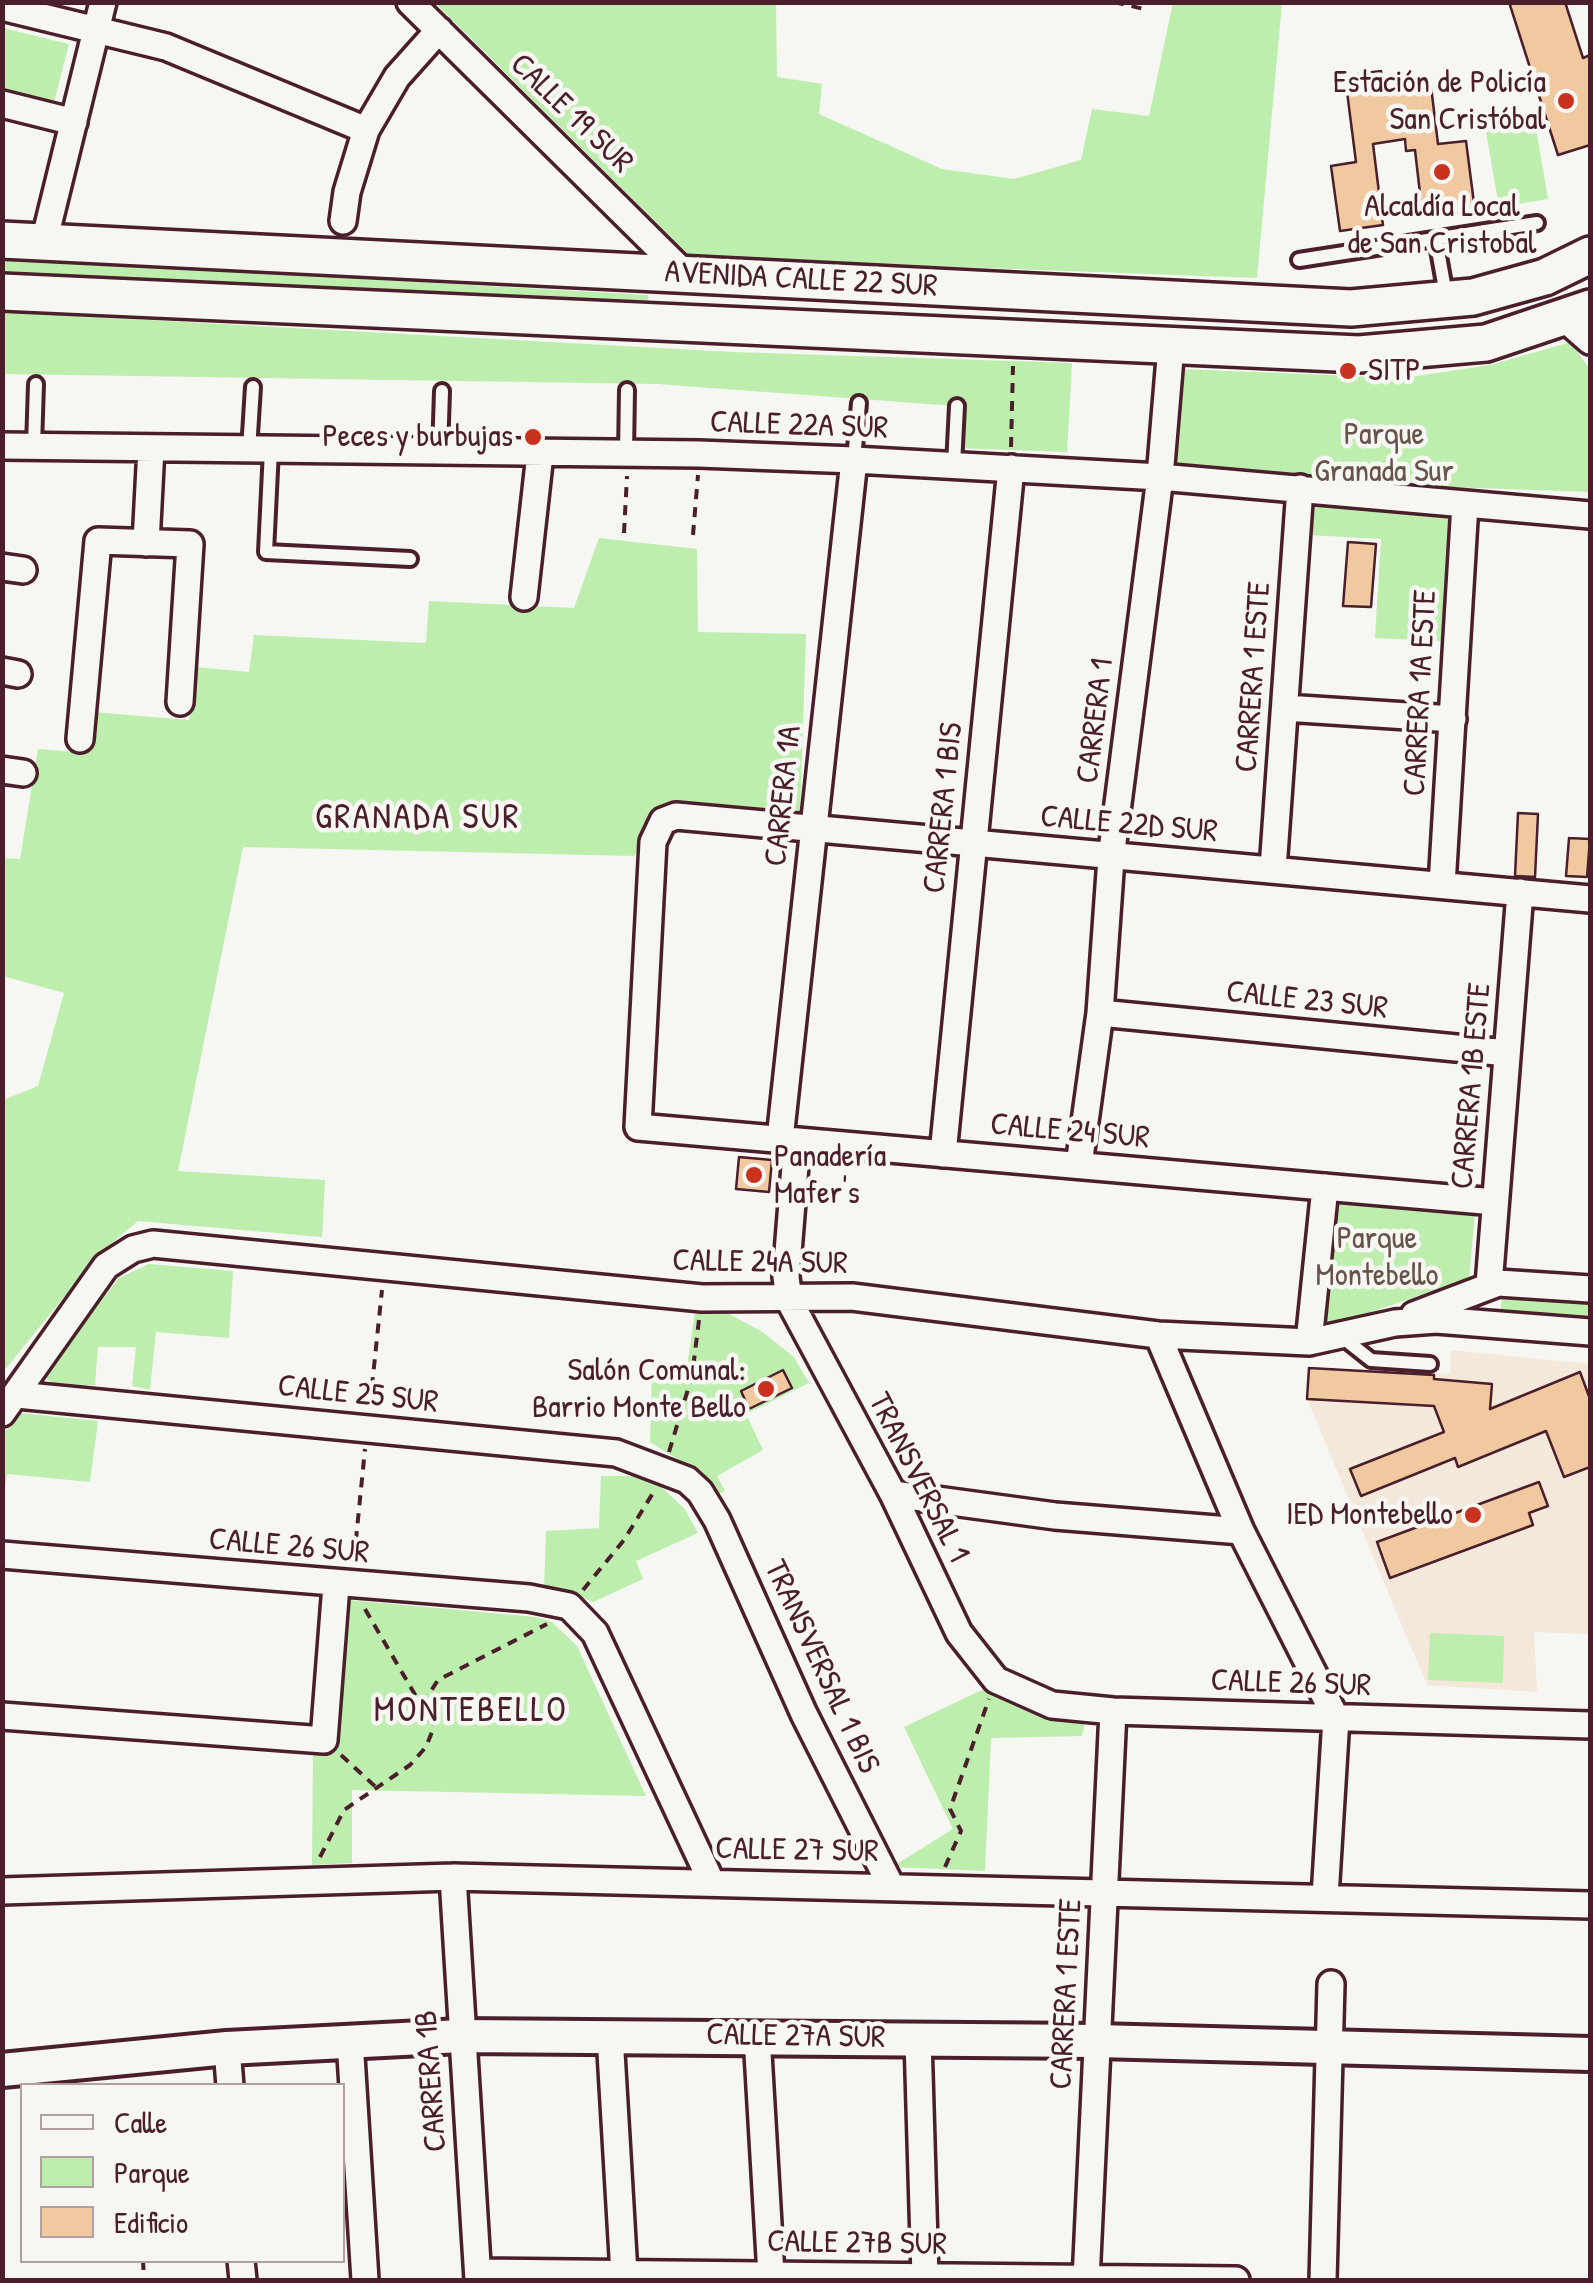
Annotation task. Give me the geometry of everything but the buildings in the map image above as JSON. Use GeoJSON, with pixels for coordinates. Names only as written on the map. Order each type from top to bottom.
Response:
{"type":"FeatureCollection","features":[{"type":"Feature","properties":{"kind":"main road","name":"AVENIDA CALLE 22 SUR"},"geometry":{"type":"LineString","coordinates":[[2,240],[1351,308],[1447,302],[1526,283],[1590,255]]}},
{"type":"Feature","properties":{"kind":"main road","name":"AVENIDA CALLE 22 SUR"},"geometry":{"type":"LineString","coordinates":[[2,292],[1398,354],[1486,342],[1582,322]]}},
{"type":"Feature","properties":{"kind":"street"},"geometry":{"type":"LineString","coordinates":[[44,242],[102,2]]}},
{"type":"Feature","properties":{"kind":"street","name":"CALLE 19 SUR"},"geometry":{"type":"LineString","coordinates":[[410,2],[685,274]]}},
{"type":"Feature","properties":{"kind":"street"},"geometry":{"type":"LineString","coordinates":[[2,7],[166,47],[366,130]]}},
{"type":"Feature","properties":{"kind":"street"},"geometry":{"type":"LineString","coordinates":[[343,222],[347,192],[366,130],[397,77],[439,30]]}},
{"type":"Feature","properties":{"kind":"street"},"geometry":{"type":"LineString","coordinates":[[2,104],[74,122]]}},
{"type":"Feature","properties":{"kind":"street","name":"CARRERA 1"},"geometry":{"type":"LineString","coordinates":[[1079,1165],[1100,1014],[1110,858],[1160,476],[1171,346]]}},
{"type":"Feature","properties":{"kind":"street","name":"CALLE 22A SUR"},"geometry":{"type":"LineString","coordinates":[[2,446],[699,454],[854,460],[1160,476],[1590,515]]}},
{"type":"Feature","properties":{"kind":"street"},"geometry":{"type":"LineString","coordinates":[[146,542],[151,448]]}},
{"type":"Feature","properties":{"kind":"street"},"geometry":{"type":"LineString","coordinates":[[524,597],[540,454]]}},
{"type":"Feature","properties":{"kind":"street","name":"CARRERA 1A"},"geometry":{"type":"LineString","coordinates":[[790,1300],[786,1277],[789,1140],[812,827],[854,460]]}},
{"type":"Feature","properties":{"kind":"street","name":"CARRERA 1 BIS"},"geometry":{"type":"LineString","coordinates":[[943,1154],[1010,468]]}},
{"type":"Feature","properties":{"kind":"street","name":"CARRERA 1 ESTE"},"geometry":{"type":"LineString","coordinates":[[1273,870],[1300,488]]}},
{"type":"Feature","properties":{"kind":"street","name":"CARRERA 1A ESTE"},"geometry":{"type":"LineString","coordinates":[[1442,885],[1465,504]]}},
{"type":"Feature","properties":{"kind":"street"},"geometry":{"type":"LineString","coordinates":[[80,739],[98,541],[190,544],[180,702]]}},
{"type":"Feature","properties":{"kind":"street"},"geometry":{"type":"LineString","coordinates":[[1285,708],[1453,720]]}},
{"type":"Feature","properties":{"kind":"street","name":"CALLE 22D SUR"},"geometry":{"type":"LineString","coordinates":[[638,1127],[648,862],[664,822],[676,816],[1590,899]]}},
{"type":"Feature","properties":{"kind":"street","name":"CARRERA 1B ESTE"},"geometry":{"type":"LineString","coordinates":[[1489,1285],[1520,892]]}},
{"type":"Feature","properties":{"kind":"street","name":"CALLE 23 SUR"},"geometry":{"type":"LineString","coordinates":[[1100,1014],[1507,1053]]}},
{"type":"Feature","properties":{"kind":"street","name":"CALLE 24 SUR"},"geometry":{"type":"LineString","coordinates":[[638,1127],[1495,1202]]}},
{"type":"Feature","properties":{"kind":"street"},"geometry":{"type":"LineString","coordinates":[[1309,1342],[1326,1187]]}},
{"type":"Feature","properties":{"kind":"street","name":"CALLE 24A SUR"},"geometry":{"type":"LineString","coordinates":[[10,1404],[102,1271],[124,1254],[164,1244],[702,1298],[852,1297],[1158,1335],[1309,1342],[1395,1323],[1489,1285],[1590,1290]]}},
{"type":"Feature","properties":{"kind":"street","name":"TRANSVERSAL 1"},"geometry":{"type":"LineString","coordinates":[[790,1300],[893,1494],[959,1633],[996,1680]]}},
{"type":"Feature","properties":{"kind":"street","name":"CALLE 24A SUR"},"geometry":{"type":"LineString","coordinates":[[1395,1323],[1466,1320],[1590,1332]]}},
{"type":"Feature","properties":{"kind":"street"},"geometry":{"type":"LineString","coordinates":[[1158,1335],[1241,1532],[1336,1718],[1325,1897]]}},
{"type":"Feature","properties":{"kind":"street","name":"CALLE 25 SUR"},"geometry":{"type":"LineString","coordinates":[[10,1404],[616,1452],[687,1480]]}},
{"type":"Feature","properties":{"kind":"street","name":"TRANSVERSAL 1 BIS"},"geometry":{"type":"LineString","coordinates":[[687,1480],[718,1520],[804,1714],[891,1886]]}},
{"type":"Feature","properties":{"kind":"street"},"geometry":{"type":"LineString","coordinates":[[893,1494],[1036,1514],[1241,1532]]}},
{"type":"Feature","properties":{"kind":"street","name":"CALLE 26 SUR"},"geometry":{"type":"LineString","coordinates":[[2,1555],[529,1598],[569,1606],[595,1633],[711,1881]]}},
{"type":"Feature","properties":{"kind":"street"},"geometry":{"type":"LineString","coordinates":[[2,1716],[324,1740],[344,1585]]}},
{"type":"Feature","properties":{"kind":"street","name":"CALLE 26 SUR"},"geometry":{"type":"LineString","coordinates":[[996,1680],[1052,1705],[1113,1712],[1590,1725]]}},
{"type":"Feature","properties":{"kind":"street","name":"CARRERA 1 ESTE"},"geometry":{"type":"LineString","coordinates":[[1086,2280],[1113,1712]]}},
{"type":"Feature","properties":{"kind":"street","name":"CALLE 27 SUR"},"geometry":{"type":"LineString","coordinates":[[2,1891],[453,1877],[1590,1905]]}},
{"type":"Feature","properties":{"kind":"street","name":"CARRERA 1B"},"geometry":{"type":"LineString","coordinates":[[453,1877],[478,2276]]}},
{"type":"Feature","properties":{"kind":"street"},"geometry":{"type":"LineString","coordinates":[[1323,2280],[1331,1984]]}},
{"type":"Feature","properties":{"kind":"street"},"geometry":{"type":"LineString","coordinates":[[610,2035],[624,2274]]}},
{"type":"Feature","properties":{"kind":"street","name":"CALLE 27A SUR"},"geometry":{"type":"LineString","coordinates":[[2,2070],[227,2048],[461,2036],[757,2036],[1590,2054]]}},
{"type":"Feature","properties":{"kind":"street"},"geometry":{"type":"LineString","coordinates":[[757,2036],[771,2275]]}},
{"type":"Feature","properties":{"kind":"street"},"geometry":{"type":"LineString","coordinates":[[918,2039],[924,2277]]}},
{"type":"Feature","properties":{"kind":"street"},"geometry":{"type":"LineString","coordinates":[[350,2040],[364,2280]]}},
{"type":"Feature","properties":{"kind":"street"},"geometry":{"type":"LineString","coordinates":[[227,2048],[230,2083]]}},
{"type":"Feature","properties":{"kind":"street","name":"CALLE 27B SUR"},"geometry":{"type":"LineString","coordinates":[[478,2276],[1236,2280]]}},
{"type":"Feature","properties":{"kind":"lane"},"geometry":{"type":"LineString","coordinates":[[1299,260],[1537,223]]}},
{"type":"Feature","properties":{"kind":"lane"},"geometry":{"type":"LineString","coordinates":[[1436,239],[1447,302]]}},
{"type":"Feature","properties":{"kind":"lane"},"geometry":{"type":"LineString","coordinates":[[34,446],[36,384]]}},
{"type":"Feature","properties":{"kind":"lane"},"geometry":{"type":"LineString","coordinates":[[253,387],[266,552],[410,559]]}},
{"type":"Feature","properties":{"kind":"lane"},"geometry":{"type":"LineString","coordinates":[[627,390],[627,456]]}},
{"type":"Feature","properties":{"kind":"lane"},"geometry":{"type":"LineString","coordinates":[[440,453],[442,391]]}},
{"type":"Feature","properties":{"kind":"lane"},"geometry":{"type":"LineString","coordinates":[[854,460],[859,403]]}},
{"type":"Feature","properties":{"kind":"lane"},"geometry":{"type":"LineString","coordinates":[[954,465],[957,406]]}},
{"type":"Feature","properties":{"kind":"lane"},"geometry":{"type":"LineString","coordinates":[[1340,1336],[1371,1360],[1430,1364]]}},
{"type":"Feature","properties":{"kind":"path"},"geometry":{"type":"LineString","coordinates":[[1114,2],[1144,8]]}},
{"type":"Feature","properties":{"kind":"path"},"geometry":{"type":"LineString","coordinates":[[1010,468],[1014,357]]}},
{"type":"Feature","properties":{"kind":"path"},"geometry":{"type":"LineString","coordinates":[[693,535],[699,454]]}},
{"type":"Feature","properties":{"kind":"path"},"geometry":{"type":"LineString","coordinates":[[624,533],[627,456]]}},
{"type":"Feature","properties":{"kind":"path"},"geometry":{"type":"LineString","coordinates":[[344,1585],[434,1727]]}},
{"type":"Feature","properties":{"kind":"path"},"geometry":{"type":"LineString","coordinates":[[937,1886],[961,1832],[950,1810],[996,1680]]}},
{"type":"Feature","properties":{"kind":"path"},"geometry":{"type":"LineString","coordinates":[[324,1740],[378,1788]]}},
{"type":"Feature","properties":{"kind":"shaded area","name":"IED Montebello"},"geometry":{"type":"Polygon","coordinates":[[[1451,1350],[1590,1364],[1590,1634],[1534,1632],[1537,1692],[1427,1685],[1307,1399],[1309,1368],[1450,1374],[1451,1350]]]}},
{"type":"Feature","properties":{"kind":"green space"},"geometry":{"type":"Polygon","coordinates":[[[435,3],[776,3],[777,77],[822,84],[819,114],[942,169],[1014,179],[1081,160],[1092,109],[1149,116],[1173,3],[1282,3],[1257,278],[691,257],[435,3]]]}},
{"type":"Feature","properties":{"kind":"green space"},"geometry":{"type":"Polygon","coordinates":[[[3,28],[69,44],[54,102],[3,89],[3,28]]]}},
{"type":"Feature","properties":{"kind":"green space"},"geometry":{"type":"Polygon","coordinates":[[[1534,117],[1548,199],[1499,207],[1485,126],[1534,117]]]}},
{"type":"Feature","properties":{"kind":"green space"},"geometry":{"type":"Polygon","coordinates":[[[2,254],[150,267],[648,295],[650,317],[3,280],[2,254]]]}},
{"type":"Feature","properties":{"kind":"green space"},"geometry":{"type":"Polygon","coordinates":[[[2,312],[733,352],[1072,363],[1067,452],[955,448],[956,406],[657,384],[3,374],[2,312]]]}},
{"type":"Feature","properties":{"kind":"green space","name":"Parque Granada Sur"},"geometry":{"type":"Polygon","coordinates":[[[1571,342],[1590,370],[1590,492],[1451,487],[1442,641],[1375,638],[1381,539],[1308,535],[1310,475],[1174,467],[1180,369],[1404,378],[1490,365],[1571,342]]]}},
{"type":"Feature","properties":{"kind":"green space"},"geometry":{"type":"Polygon","coordinates":[[[599,538],[697,549],[698,632],[806,634],[800,815],[665,806],[649,816],[635,856],[243,847],[178,1171],[325,1180],[322,1237],[138,1221],[99,1254],[3,1372],[3,1100],[38,1086],[64,993],[3,976],[3,858],[20,859],[38,749],[86,753],[93,712],[189,720],[195,667],[249,672],[254,635],[426,643],[429,601],[574,608],[599,538]]]}},
{"type":"Feature","properties":{"kind":"green space","name":"Parque Montebello"},"geometry":{"type":"Polygon","coordinates":[[[1334,1203],[1475,1212],[1469,1279],[1320,1329],[1334,1203]]]}},
{"type":"Feature","properties":{"kind":"green space"},"geometry":{"type":"Polygon","coordinates":[[[149,1264],[233,1271],[229,1338],[156,1332],[150,1390],[132,1386],[136,1347],[98,1347],[95,1385],[58,1386],[47,1379],[45,1372],[119,1278],[149,1264]]]}},
{"type":"Feature","properties":{"kind":"green space"},"geometry":{"type":"Polygon","coordinates":[[[1502,1294],[1590,1301],[1590,1323],[1500,1316],[1502,1294]]]}},
{"type":"Feature","properties":{"kind":"green space"},"geometry":{"type":"Polygon","coordinates":[[[695,1312],[725,1312],[761,1331],[794,1357],[809,1383],[746,1414],[763,1450],[717,1476],[725,1491],[717,1495],[698,1472],[650,1442],[652,1371],[686,1373],[695,1312]]]}},
{"type":"Feature","properties":{"kind":"green space"},"geometry":{"type":"Polygon","coordinates":[[[20,1413],[98,1421],[90,1482],[7,1474],[3,1502],[3,1435],[20,1413]]]}},
{"type":"Feature","properties":{"kind":"green space"},"geometry":{"type":"Polygon","coordinates":[[[601,1476],[633,1476],[661,1487],[684,1508],[698,1533],[636,1561],[643,1579],[593,1602],[564,1590],[544,1590],[546,1531],[599,1528],[601,1476]]]}},
{"type":"Feature","properties":{"kind":"green space"},"geometry":{"type":"Polygon","coordinates":[[[348,1600],[536,1617],[552,1622],[577,1646],[646,1796],[352,1790],[352,1863],[312,1865],[313,1748],[336,1746],[348,1600]]]}},
{"type":"Feature","properties":{"kind":"green space"},"geometry":{"type":"Polygon","coordinates":[[[1430,1633],[1504,1636],[1503,1683],[1428,1680],[1430,1633]]]}},
{"type":"Feature","properties":{"kind":"green space"},"geometry":{"type":"Polygon","coordinates":[[[984,1689],[1035,1710],[1085,1722],[1082,1736],[991,1738],[985,1871],[892,1867],[953,1829],[904,1727],[984,1689]]]}},
{"type":"Feature","properties":{"kind":"place","name":"Estación de Policía San Cristóbal"},"geometry":{"type":"Point","coordinates":[1566,101]}},
{"type":"Feature","properties":{"kind":"place","name":"Alcaldía Local de San Cristobal"},"geometry":{"type":"Point","coordinates":[1442,172]}},
{"type":"Feature","properties":{"kind":"place","name":"SITP"},"geometry":{"type":"Point","coordinates":[1348,371]}},
{"type":"Feature","properties":{"kind":"place","name":"Peces y burbujas"},"geometry":{"type":"Point","coordinates":[533,437]}},
{"type":"Feature","properties":{"kind":"place","name":"Panadería Mafer's"},"geometry":{"type":"Point","coordinates":[754,1175]}},
{"type":"Feature","properties":{"kind":"place","name":"Salón Comunal: Barrio Monte Bello"},"geometry":{"type":"Point","coordinates":[766,1389]}},
{"type":"Feature","properties":{"kind":"place","name":"IED Montebello"},"geometry":{"type":"Point","coordinates":[1473,1515]}},
{"type":"Feature","properties":{"kind":"district","name":"GRANADA SUR"},"geometry":{"type":"Point","coordinates":[418,819]}},
{"type":"Feature","properties":{"kind":"district","name":"MONTEBELLO"},"geometry":{"type":"Point","coordinates":[471,1712]}}]}
